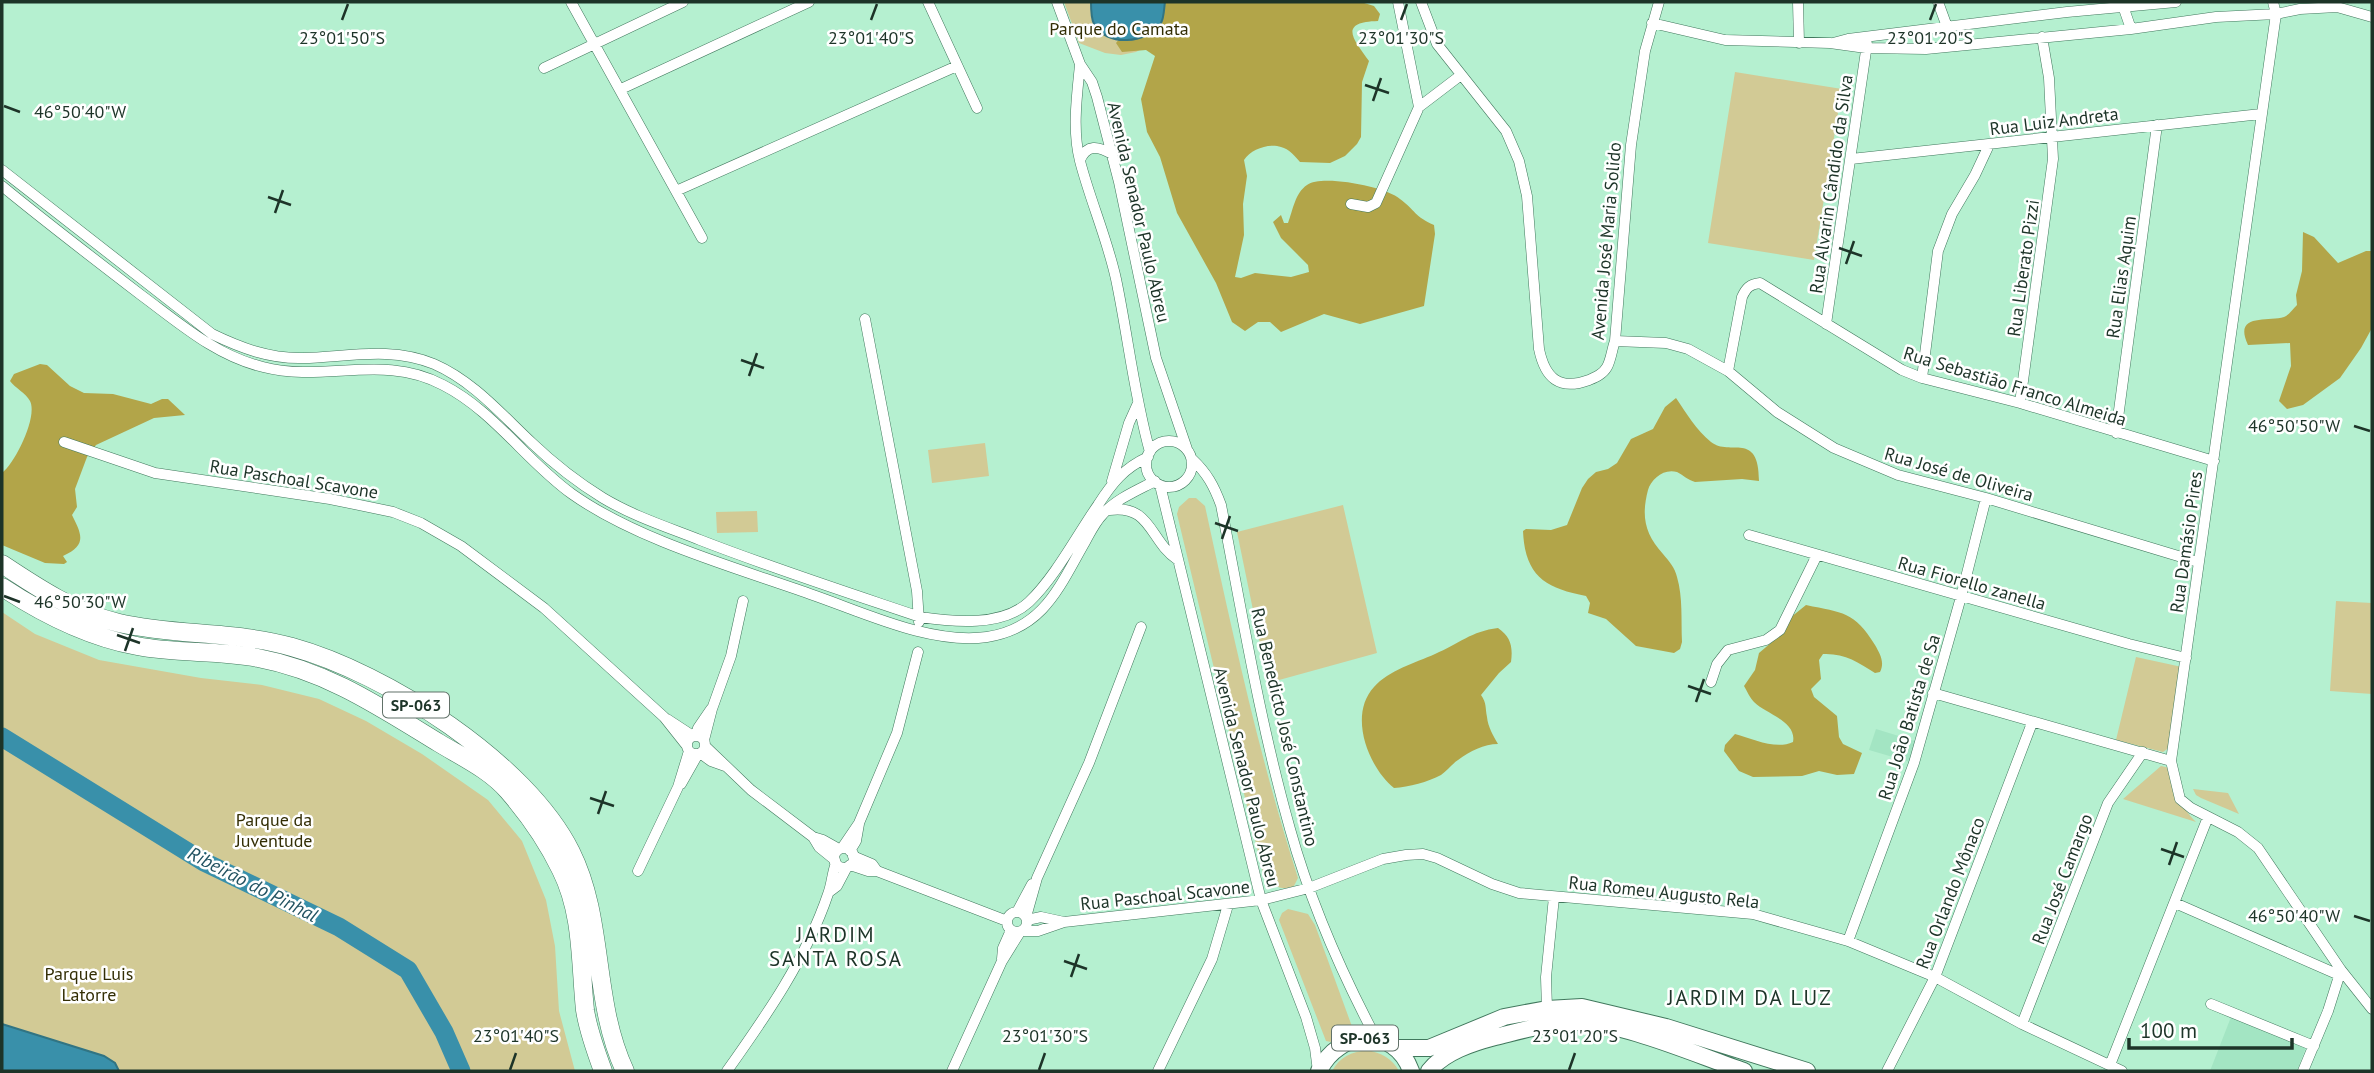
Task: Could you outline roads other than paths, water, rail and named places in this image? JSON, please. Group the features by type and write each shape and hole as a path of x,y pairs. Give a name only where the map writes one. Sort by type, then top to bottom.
{"highway":[{"name":"SP-063","path":"2,564 62,601 117,623 174,632 255,639 292,647 327,659 380,684 434,715 507,769 545,810 571,851 587,890 604,1013 625,1071"},
{"name":"SP-063","path":"2,587 47,615 98,636 137,646 257,657 307,671 350,689 485,771 507,790 540,836 561,870 572,897 580,935 586,1013 603,1071"}],"main road":[{"name":"SP-063","path":"1395,1048 1429,1048 1504,1017 1566,1006 1605,1012 1666,1027 1807,1071"},
{"path":"1429,1071 1435,1063 1476,1042 1531,1028 1574,1022 1638,1035 1744,1071"},
{"name":"SP-063","path":"1319,1071 1323,1062 1337,1047 1357,1039 1377,1040 1395,1048 1411,1071"}],"street":[{"path":"571,2 702,238"},
{"path":"544,68 683,2"},
{"path":"621,89 809,2"},
{"path":"928,2 977,108"},
{"name":"Avenida Senador Paulo Abreu","path":"1057,2 1080,64 1092,82 1112,154 1156,358 1190,454"},
{"path":"1398,2 1419,107"},
{"name":"Avenida José Maria Solido","path":"1421,2 1437,44 1506,131 1519,161 1527,196 1543,368 1552,378 1564,384 1581,383 1598,376 1606,368 1615,341 1631,145 1651,23 1659,2"},
{"path":"1798,2 1799,43"},
{"path":"1938,2 1954,46"},
{"path":"1830,44 1948,26 2123,5 2176,2"},
{"name":"Rua Damásio Pires","path":"2273,2 2276,13 2171,761 2180,799 2190,808 2238,832 2258,848 2340,973 2372,1009"},
{"path":"1651,23 1725,40 1926,49 2131,29 2216,17 2276,13 2333,4 2372,17"},
{"path":"2123,5 2131,29"},
{"name":"Rua Alvarin Cândido da Silva","path":"1826,324 1867,37"},
{"name":"Rua Liberato Pizzi","path":"2020,403 2052,177 2049,78 2042,37"},
{"name":"Avenida Senador Paulo Abreu","path":"1080,64 1077,138 1080,160 1115,275 1149,454"},
{"path":"676,191 957,66"},
{"path":"1351,204 1368,207 1376,203 1419,107 1461,75"},
{"name":"Rua Luiz Andreta","path":"1851,159 2261,114"},
{"name":"Rua Elias Aquim","path":"2116,433 2157,125"},
{"path":"1922,378 1938,251 1952,214 1975,176 1989,145"},
{"path":"1080,160 1084,151 1089,148 1097,147 1112,154"},
{"path":"2,170 212,334 235,345 277,356 302,358 379,353 433,364 460,378 569,476 605,499 642,517 737,554 920,617 950,622 974,622 998,617 1029,602 1068,550 1111,484 1131,465 1149,454 1156,445 1166,441 1177,442 1190,454 1190,474 1182,483 1170,487 1157,483 1147,467 1149,454"},
{"path":"2,186 89,256 220,351 267,369 329,372 400,369 423,375 445,385 474,404 538,465 599,512 639,531 733,567 917,630 950,637 987,636 1022,626 1042,611 1105,511 1157,483"},
{"path":"89,256 98,246"},
{"name":"Rua Sebastião Franco Almeida","path":"1728,371 1742,297 1746,288 1753,283 1760,283 1883,360 1922,378 2020,403 2214,461"},
{"path":"865,320 917,591 920,617 917,630"},
{"name":"Rua José de Oliveira","path":"1615,341 1666,343 1688,349 1728,371 1777,412 1835,448 1898,475 1986,498 2198,562"},
{"path":"329,372 330,356"},
{"path":"1111,484 1129,423 1138,403"},
{"name":"Rua Paschoal Scavone","path":"64,442 155,473 351,503 393,512 421,523 461,546 544,608 697,745 711,761 725,766 751,790 813,837 823,840 868,871 877,871 1015,928 1038,931 1064,922 1228,905 1309,888"},
{"name":"Rua Benedicto José Constantino","path":"1190,454 1206,472 1221,505 1256,684 1290,829 1309,888 1356,1002 1377,1040"},
{"name":"Avenida Senador Paulo Abreu","path":"1157,483 1261,900 1306,1017 1319,1071"},
{"name":"Rua João Batista de Sa","path":"1848,941 1914,762 1986,498"},
{"path":"1105,511 1125,508 1136,513 1145,520 1169,554 1178,560"},
{"name":"Rua Fiorello zanella","path":"1749,535 1961,597 2186,658"},
{"path":"733,567 737,554"},
{"path":"1711,682 1717,664 1728,650 1766,640 1780,630 1816,555"},
{"path":"638,871 678,787 685,779 731,656 743,601"},
{"path":"952,1071 1002,961 1003,948 1015,928 1026,926 1023,916 1037,878 1089,763 1141,627"},
{"path":"835,861 841,867 856,841 859,823 897,733 918,652"},
{"path":"1933,693 2171,761"},
{"name":"Rua Orlando Mônaco","path":"1887,1071 1935,976 2032,723"},
{"name":"Rua José Camargo","path":"2022,1024 2108,803 2143,752"},
{"path":"2110,1066 2208,817"},
{"name":"Rua Paschoal Scavone","path":"813,837 819,847 835,861"},
{"name":"Rua Romeu Augusto Rela","path":"1309,888 1383,859 1423,854 1492,884 1519,892 1753,914 1848,941 1935,976 2022,1024 2122,1071"},
{"path":"829,892 837,886 847,856"},
{"path":"727,1071 771,1010 796,967 829,892 835,861"},
{"path":"1547,1009 1546,977 1554,897"},
{"path":"2175,903 2340,973 2303,1071"},
{"path":"1158,1071 1212,960 1228,905"},
{"path":"1015,928 1010,915 1023,916"},
{"name":"Rua Paschoal Scavone","path":"1023,916 1064,922"},
{"path":"2211,1004 2314,1046"}],"water":[{"path":"1091,2 1165,2 1162,21 1155,30 1137,39 1127,40 1108,36 1100,31 1093,22"},
{"path":"2,1024 104,1056 115,1063 119,1071 2,1071"}],"waterway":[{"name":"Ribeirão do Pinhal","path":"2,737 204,862 339,927 408,970 444,1032 461,1071"}],"district":[{"name":"JARDIM SANTA ROSA","path":"836,946"},
{"name":"JARDIM DA LUZ","path":"1750,997"}],"park label":[{"name":"Parque do Camata","path":"1119,28"},
{"name":"Parque da Juventude","path":"274,829"},
{"name":"Parque Luis Latorre","path":"89,983"}]}
